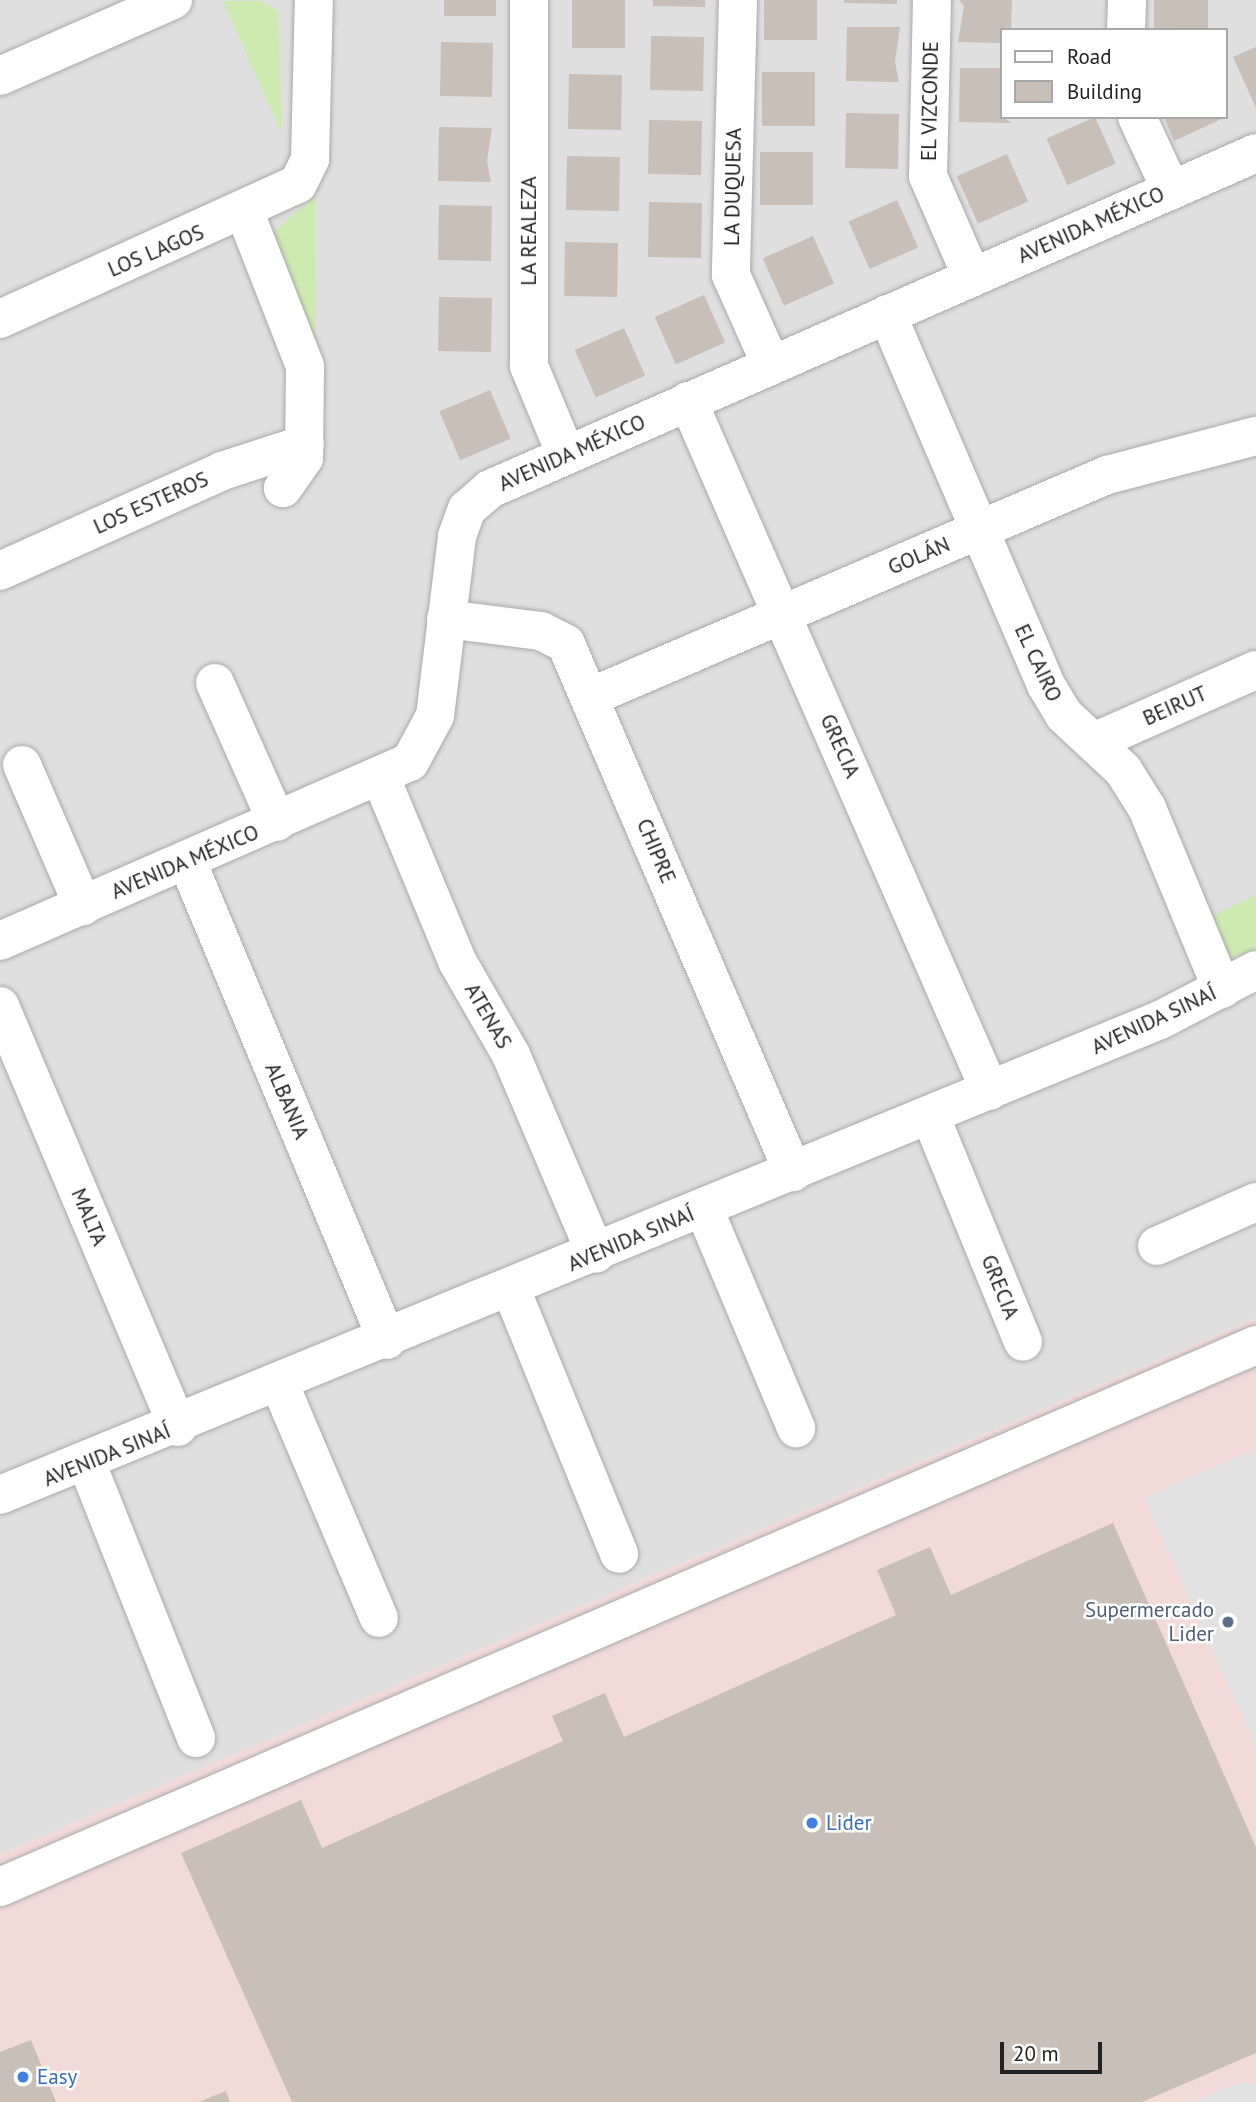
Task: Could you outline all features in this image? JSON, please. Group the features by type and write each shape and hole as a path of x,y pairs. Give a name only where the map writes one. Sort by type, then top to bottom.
{"street":[{"path":"0,76 173,0"},
{"name":"LOS LAGOS","path":"0,319 289,192 305,174 314,0"},
{"name":"LA REALEZA","path":"528,0 530,366 566,455"},
{"name":"LA DUQUESA","path":"738,0 731,275 771,365"},
{"name":"EL VIZCONDE","path":"932,0 928,176 972,277"},
{"path":"1126,28 1127,0"},
{"path":"1138,119 1171,190"},
{"name":"AVENIDA MÉXICO","path":"0,942 381,778 410,762 430,733 457,536 467,509 490,489 1256,153"},
{"path":"245,213 305,366 305,444 299,470 283,488"},
{"name":"EL CAIRO","path":"887,314 1054,701 1094,743 1147,808 1222,989"},
{"name":"GRECIA","path":"688,401 990,1091"},
{"name":"GOLÁN","path":"590,697 1107,475 1256,436"},
{"name":"LOS ESTEROS","path":"0,571 222,471 305,444"},
{"name":"CHIPRE","path":"446,619 551,633 570,651 793,1172"},
{"name":"BEIRUT","path":"1094,743 1256,670"},
{"path":"215,683 277,822"},
{"path":"22,765 83,906"},
{"name":"ATENAS","path":"381,778 457,961 505,1043 596,1254"},
{"name":"ALBANIA","path":"187,862 387,1340"},
{"name":"AVENIDA SINAÍ","path":"0,1495 87,1464 281,1385 990,1091 1222,989 1256,970"},
{"name":"MALTA","path":"0,1006 178,1427"},
{"name":"GRECIA","path":"930,1115 1023,1342"},
{"path":"1157,1246 1256,1202"},
{"path":"704,1209 796,1428"},
{"path":"511,1289 619,1554"},
{"path":"0,1887 1256,1345"},
{"path":"281,1385 379,1618"},
{"path":"87,1464 196,1738"}],"shaded area":[{"path":"0,0 1256,0 1256,1318 0,1854"},
{"name":"Lider","path":"1256,1318 1256,2102 0,2102 0,1854"},
{"name":"Supermercado Lider","path":"1256,1448 1256,1747 1144,1498"},
{"path":"1242,2082 1256,2084 1256,2102 1191,2102"}],"green space":[{"path":"223,1 260,1 278,11 282,135"},
{"path":"315,196 316,343 272,233"},
{"path":"1256,895 1256,949 1222,961 1200,922"}],"building":[{"path":"444,0 496,0 496,16 444,16"},
{"path":"572,0 625,0 625,48 572,48"},
{"path":"653,0 705,0 705,7 653,6"},
{"path":"764,0 817,0 817,40 764,40"},
{"path":"844,0 897,0 897,4 844,3"},
{"path":"959,0 1012,0 1011,28 1000,28 1000,43 958,42 964,6"},
{"path":"1154,0 1208,0 1208,28 1154,28"},
{"path":"847,27 900,27 895,62 899,82 846,81"},
{"path":"651,36 704,37 703,91 650,90"},
{"path":"441,42 493,43 492,97 440,96"},
{"path":"1256,47 1256,108 1233,57"},
{"path":"960,68 1000,68 1000,119 1012,123 959,122"},
{"path":"762,72 815,72 815,126 762,126"},
{"path":"569,74 622,75 621,130 568,129"},
{"path":"846,113 899,114 898,169 845,168"},
{"path":"1096,119 1116,164 1067,185 1047,139"},
{"path":"1165,119 1222,119 1174,141"},
{"path":"649,120 702,121 701,175 648,174"},
{"path":"439,127 492,128 487,161 491,182 438,181"},
{"path":"760,152 813,152 813,205 760,205"},
{"path":"1007,154 1028,202 978,224 957,176"},
{"path":"567,156 620,157 619,211 566,210"},
{"path":"897,200 918,248 870,269 849,222"},
{"path":"649,202 702,203 701,258 648,257"},
{"path":"439,205 492,206 491,261 438,260"},
{"path":"813,236 834,284 784,306 763,258"},
{"path":"565,242 618,243 617,297 564,296"},
{"path":"704,295 725,343 676,364 655,317"},
{"path":"439,297 492,298 491,352 438,351"},
{"path":"624,328 645,376 596,397 575,350"},
{"path":"490,390 511,439 460,460 439,411"},
{"name":"Lider","path":"1113,1523 1256,1847 1256,2053 1142,2102 292,2102 181,1853 301,1800 322,1848 563,1741 552,1716 605,1693 624,1737 896,1615 877,1570 930,1547 951,1595"},
{"name":"Easy","path":"31,2040 56,2102 0,2102 0,2052"},
{"path":"226,2091 230,2102 199,2102"}],"place":[{"name":"Supermercado Lider","path":"1228,1622"},
{"name":"Lider","path":"812,1823"},
{"name":"Easy","path":"23,2077"}]}
